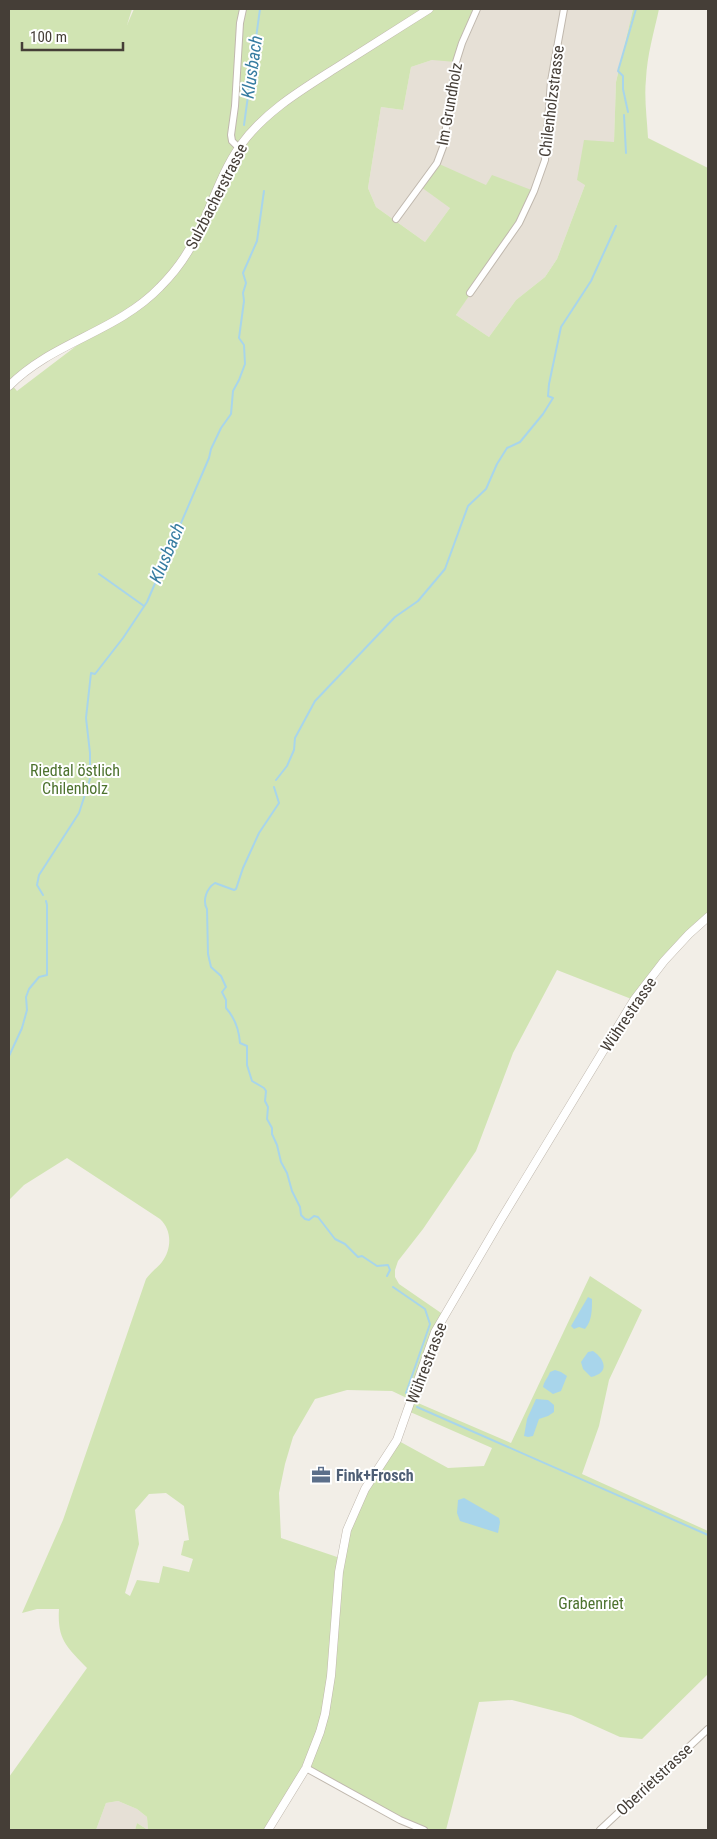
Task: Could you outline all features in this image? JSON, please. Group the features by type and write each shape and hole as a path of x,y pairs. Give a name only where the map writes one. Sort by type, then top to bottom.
{"street":[{"path":"239,148 232,141 231,135 235,106 240,23 243,9"},
{"name":"Sulzbacherstrasse","path":"9,384 47,356 125,316 160,288 174,272 191,247 218,185 239,148 256,127 302,89 429,9"},
{"name":"Im Grundholz","path":"396,220 437,163 443,147 456,62 477,9"},
{"name":"Chilenholzstrasse","path":"470,293 519,223 534,191 545,160 551,81 564,9"},
{"name":"Wührestrasse","path":"268,1830 306,1768 320,1732 329,1694 339,1572 347,1530 365,1489 397,1440 435,1332 634,1000 664,961 708,917"},
{"name":"Oberrietstrasse","path":"600,1830 708,1729"},
{"path":"306,1768 400,1820 424,1830"}],"shaded area":[{"path":"477,9 633,9 616,82 614,142 585,185 557,259 545,277 516,300 489,337 456,315 470,293 486,185 450,208 425,242 376,207 368,188 381,107 403,110 411,67 432,60"},
{"path":"118,1801 137,1809 147,1817 148,1830 137,1823 135,1830 96,1830 106,1803"}],"green space":[{"path":"9,9 132,9 127,25 134,9 477,9 456,62 432,60 411,67 403,110 381,107 368,188 376,207 425,242 450,208 421,187 437,163 486,185 492,175 534,191 519,223 456,315 489,337 516,300 545,277 557,259 585,185 577,180 584,140 614,142 616,82 633,9 659,9 651,44 645,93 648,138 708,168 708,917 634,1000 557,970 513,1053 476,1151 423,1229 398,1261 395,1277 399,1284 444,1315 411,1400 511,1443 590,1276 642,1310 609,1380 599,1426 582,1474 708,1531 708,1674 642,1739 620,1737 571,1715 512,1700 479,1702 446,1830 424,1830 306,1768 268,1830 148,1830 147,1817 137,1809 118,1801 106,1803 96,1830 9,1830 9,1777 87,1668 69,1648 62,1636 59,1609 37,1609 22,1613 63,1520 146,1279 162,1262 168,1251 169,1234 160,1219 67,1158 24,1185 9,1200","holes":["92,334 17,391 11,384 64,346","347,1390 392,1391 411,1400 408,1411 492,1448 484,1466 448,1468 397,1440 358,1504 340,1558 281,1538 279,1493 285,1464 293,1437 315,1399","166,1493 184,1506 189,1540 184,1541 181,1555 193,1559 189,1572 163,1566 159,1583 137,1580 130,1596 125,1593 139,1544 135,1510 149,1494"]},
{"path":"137,1823 148,1830 135,1830"}],"water":[{"path":"588,1297 592,1299 592,1311 589,1322 585,1329 579,1327 574,1329 571,1326"},
{"path":"593,1351 601,1358 604,1366 601,1373 591,1377 583,1369 581,1362 588,1352"},
{"path":"555,1370 567,1376 561,1391 553,1394 543,1387 550,1372"},
{"path":"536,1399 548,1400 554,1405 554,1412 539,1419 533,1436 524,1436 527,1419"},
{"path":"464,1498 499,1518 498,1533 460,1521 457,1513 458,1500"}],"waterway":[{"name":"Klusbach","path":"244,125 260,9"},
{"path":"628,112 623,89 623,76 618,71 636,9"},
{"path":"624,115 626,153"},
{"name":"Klusbach","path":"43,895 37,885 39,875 79,813 90,779 90,753 86,718 91,673 95,674 123,638 147,602 209,458 211,449 221,428 231,414 233,391 245,364 244,345 239,338 244,301 243,293 246,283 243,273 257,241 264,191"},
{"path":"276,780 287,766 294,750 295,738 315,701 395,617 418,601 445,569 468,506 486,489 497,464 507,448 520,442 543,414 553,398 548,396 549,384 561,327 591,281 616,226"},
{"path":"99,574 144,606"},
{"path":"274,787 279,803 259,833 243,868 236,889 234,890 215,883 206,894 208,954 211,967 221,976 226,987 222,992 226,1000 226,1008 236,1024 240,1043 247,1046 247,1065 252,1081 266,1091 267,1119 272,1128 272,1134 281,1162 300,1207 301,1215 309,1220 314,1216 318,1217 335,1239 345,1244 358,1257 362,1256 377,1266 388,1265 390,1270 387,1276"},
{"name":"Klusbach","path":"9,1056 22,1028 27,1010 26,997 29,989 39,977 47,975 46,901"},
{"path":"393,1287 425,1309 430,1324 406,1393"},
{"path":"417,1407 708,1535"}],"place":[{"name":"Fink+Frosch","path":"321,1475"}],"park label":[{"name":"Riedtal östlich Chilenholz","path":"75,779"},
{"name":"Grabenriet","path":"591,1603"}]}
